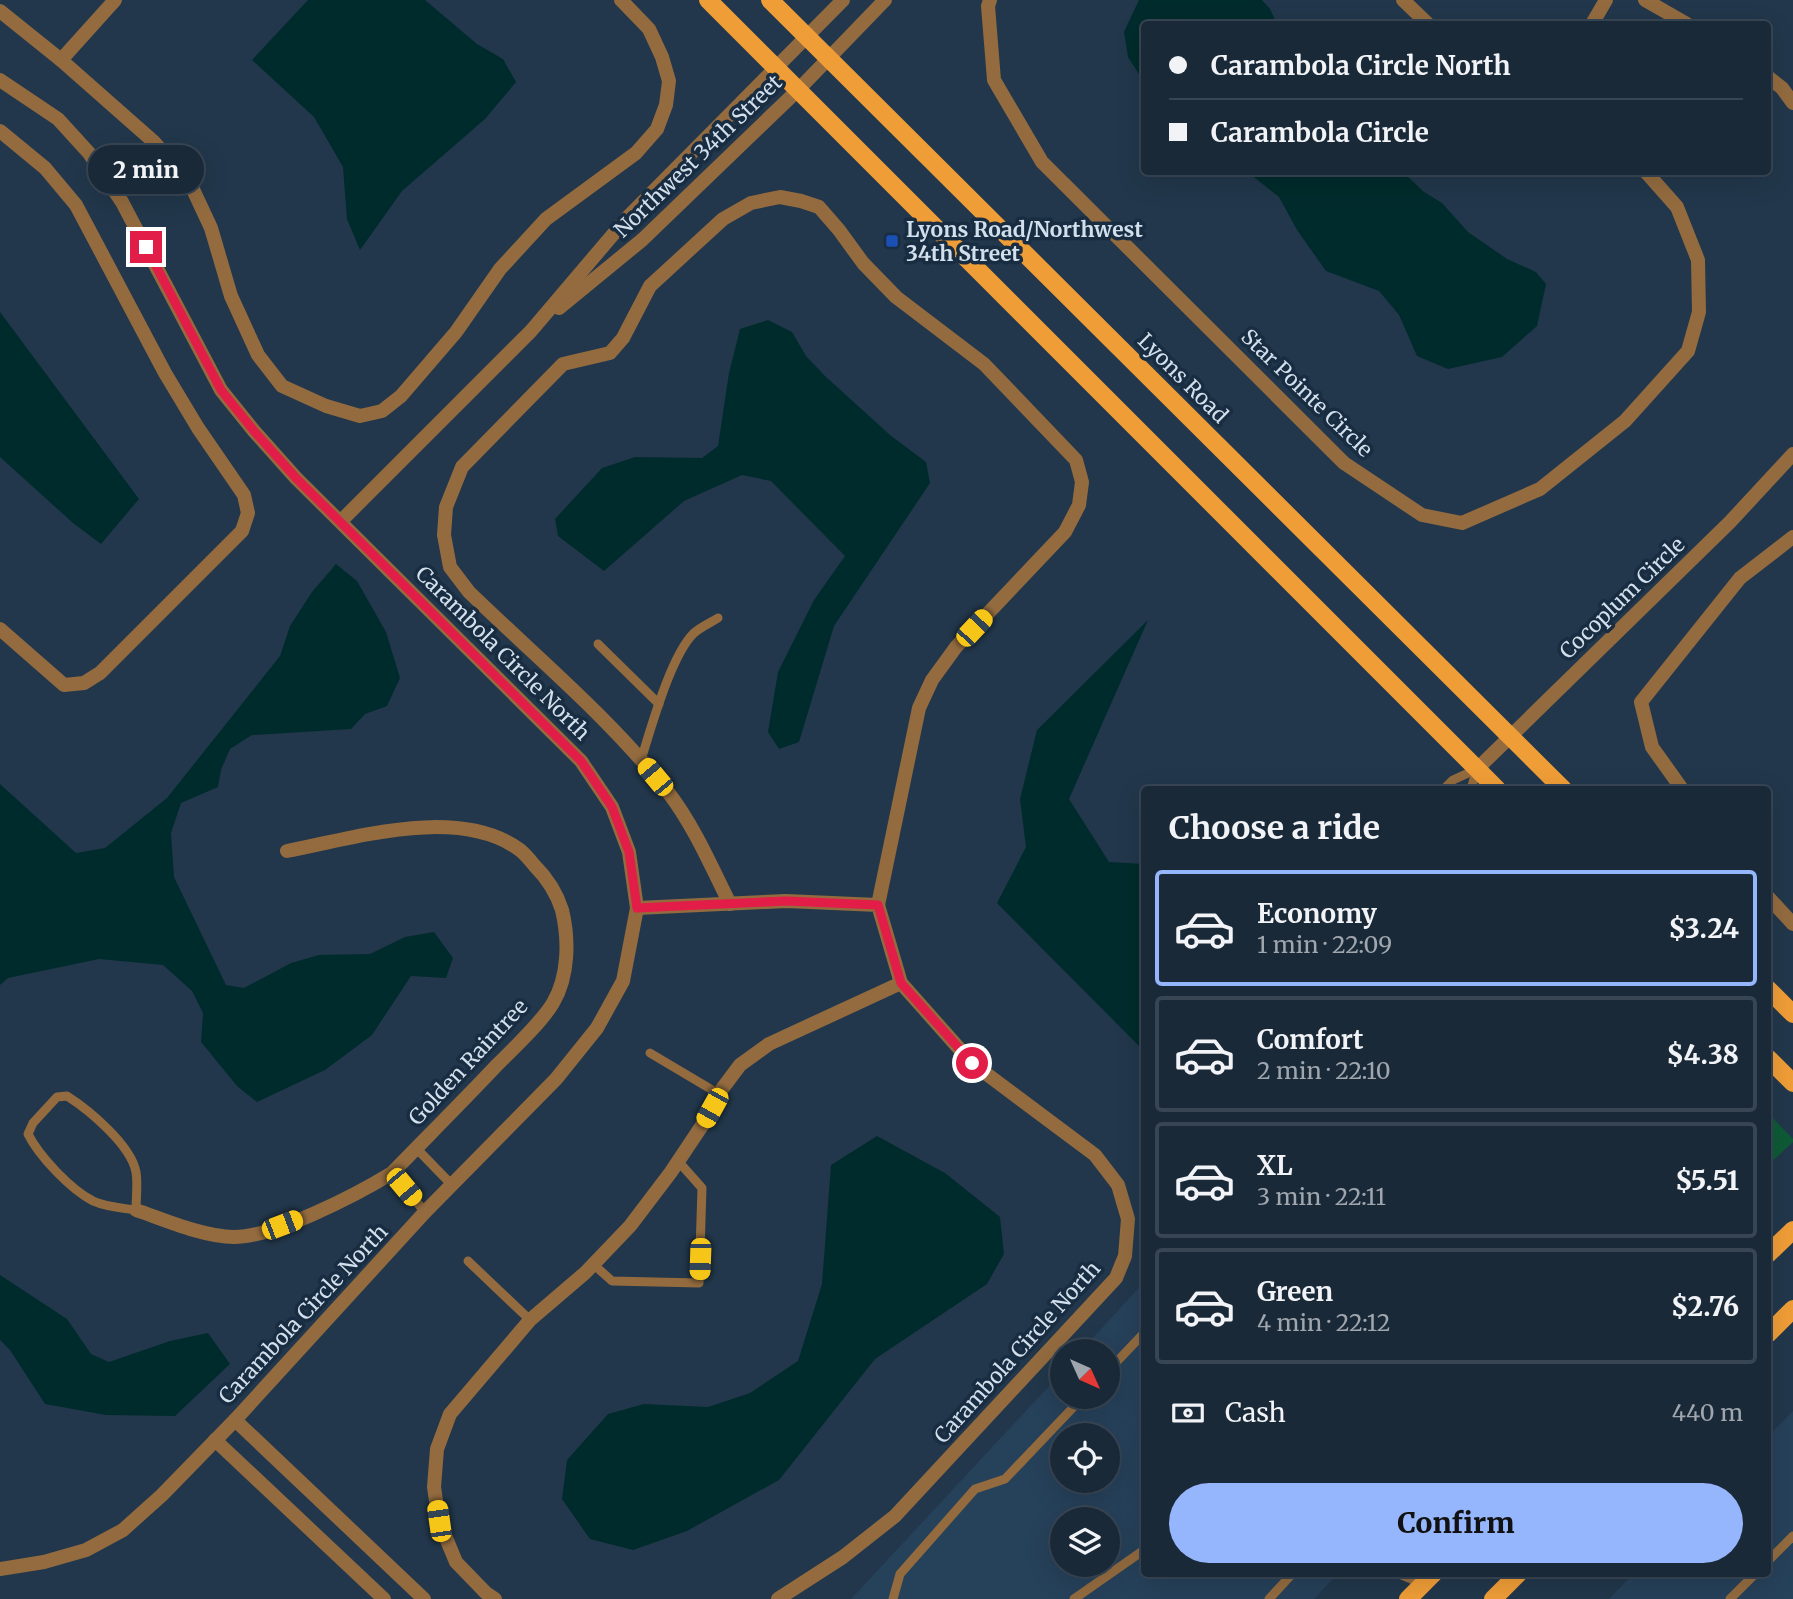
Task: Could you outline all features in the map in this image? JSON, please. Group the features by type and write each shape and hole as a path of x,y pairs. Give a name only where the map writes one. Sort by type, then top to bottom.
{"main road":[{"path":"708,0 1494,786"},
{"name":"Lyons Road","path":"770,0 1560,786"},
{"path":"1771,992 1793,1014"},
{"path":"1771,1061 1793,1083"},
{"path":"1771,1251 1793,1230"},
{"path":"1771,1331 1793,1309"},
{"path":"1408,1599 1424,1577"},
{"path":"1493,1599 1515,1577"}],"street":[{"path":"61,60 115,0"},
{"path":"0,11 61,60 154,142 190,183 211,228 231,296 258,355 282,386 326,406 360,416 382,411 401,396 456,332 500,269 546,219 636,153 657,129 666,105 669,81 649,29 621,0"},
{"name":"Northwest 34th Street","path":"341,521 531,331 627,218 843,0"},
{"name":"Northwest 34th Street","path":"531,331 642,240 799,89 885,0"},
{"name":"Star Pointe Circle","path":"990,0 988,6 995,80 1042,162 1344,463 1422,515 1462,523 1540,489 1625,421 1688,351 1699,312 1698,260 1677,207 1649,175"},
{"path":"1403,0 1424,21"},
{"path":"1594,21 1606,0"},
{"path":"1645,0 1682,21"},
{"path":"1771,79 1782,88 1793,103"},
{"name":"Carambola Circle North","path":"0,80 58,119 89,153 122,202 221,390 254,431 296,478 581,761 612,807 629,852 637,908 623,981 597,1028 556,1079 425,1212 162,1495 123,1530 86,1550 44,1562 0,1569"},
{"path":"0,131 45,169 76,205 165,373 198,428 244,495 248,513 242,531 100,673 84,683 64,685 0,629"},
{"path":"637,908 730,904 786,901 878,905 919,708 932,680 956,647 1065,532 1079,505 1082,482 1076,460 984,364 895,297 863,263 819,207 780,197 751,203 723,219 650,286 623,338 610,353 563,364 462,467 446,507 444,535 450,567 469,592 628,744 669,794 697,837 730,904"},
{"name":"Cocoplum Circle","path":"1477,769 1730,522 1793,454"},
{"path":"1680,786 1652,747 1641,702 1740,578 1793,537"},
{"name":"Golden Raintree","path":"135,1210 193,1229 232,1237 256,1235 369,1187 392,1173 514,1048 553,1003 564,970 568,934 560,905 544,876 520,850 494,837 465,829 429,826 287,851"},
{"path":"1771,900 1793,924"},
{"name":"Carambola Circle North","path":"778,1599 844,1558 895,1516 1116,1278 1125,1256 1128,1219 1118,1185 1095,1155 972,1063 901,983 878,905"},
{"path":"495,1599 456,1562 439,1521 434,1487 437,1449 450,1415 530,1320 593,1264 630,1226 678,1161 740,1065 769,1044 901,983"},
{"path":"234,1420 424,1599"},
{"path":"215,1440 384,1599"}],"lane":[{"path":"641,760 659,704 680,653 694,633 718,618"},
{"path":"598,644 659,704"},
{"path":"1447,786 1453,780 1477,769"},
{"path":"1472,786 1477,769"},
{"path":"650,1054 719,1094"},
{"name":"Golden Raintree","path":"66,1096 80,1104 128,1151 136,1171 135,1210 107,1206 90,1200 36,1150 29,1134 33,1123 57,1097 66,1096"},
{"path":"416,1148 452,1185"},
{"path":"593,1264 612,1281 699,1283 702,1188 678,1161"},
{"path":"392,1173 425,1212"},
{"path":"468,1261 530,1320"},
{"path":"1120,1358 1141,1336"},
{"path":"893,1599 900,1574 975,1489 1005,1479 1072,1409"},
{"path":"1771,1558 1793,1536"},
{"path":"1074,1599 1141,1552"},
{"path":"1269,1599 1289,1577"},
{"path":"1730,1599 1752,1577"}],"shaded area":[{"path":"308,0 425,0 477,44 503,59 516,82 485,119 402,191 360,250 347,219 343,167 314,117 252,60"},
{"path":"1139,0 1262,0 1276,21 1141,21 1141,77 1128,57 1124,32"},
{"path":"1251,175 1406,175 1424,192 1442,203 1468,232 1507,259 1536,272 1546,284 1537,326 1502,357 1448,369 1417,356 1399,315 1379,291 1326,271 1297,230 1279,197"},
{"path":"0,312 139,499 101,544 73,523 0,457"},
{"path":"768,320 792,332 806,356 825,376 890,435 926,462 930,483 834,626 799,742 779,749 768,732 778,672 814,600 845,556 771,481 742,475 684,501 604,571 558,536 555,519 602,468 635,457 702,458 718,446 729,373 740,329"},
{"path":"336,564 357,581 386,632 400,678 387,706 365,714 351,729 252,735 230,749 221,770 218,787 181,803 171,833 174,877 226,985 244,988 291,963 319,955 370,954 405,937 434,932 453,958 446,978 411,976 372,1035 325,1070 257,1102 237,1086 201,1042 203,1013 192,991 163,965 99,959 8,978 0,985 0,784 76,853 105,848 167,798 280,656 290,626 312,592"},
{"path":"1148,620 1069,799 1109,862 1141,864 1141,1048 997,903 1026,847 1020,799 1037,730"},
{"path":"877,1136 945,1173 1000,1217 1004,1254 987,1284 875,1359 779,1480 687,1531 633,1550 590,1539 562,1499 567,1460 608,1414 644,1404 708,1407 750,1393 798,1361 822,1284 831,1165"},
{"path":"0,1275 67,1319 91,1354 109,1362 170,1341 208,1333 230,1364 175,1416 106,1415 45,1404 10,1350 0,1340"},
{"path":"1141,1285 1141,1577 1334,1577 1314,1599 851,1599 1050,1385 1050,1409 1120,1409 1120,1339 1092,1339"},
{"path":"1793,1411 1793,1599 1609,1599 1630,1577 1771,1577 1771,1434"}],"green space":[{"path":"1771,1116 1793,1139 1771,1162"}],"place":[{"name":"Lyons Road/Northwest 34th Street","path":"892,241"}],"route":[{"path":"146,247 221,390 254,431 296,478 581,761 612,807 629,852 637,908 786,901 878,905 901,983 972,1063"}]}
